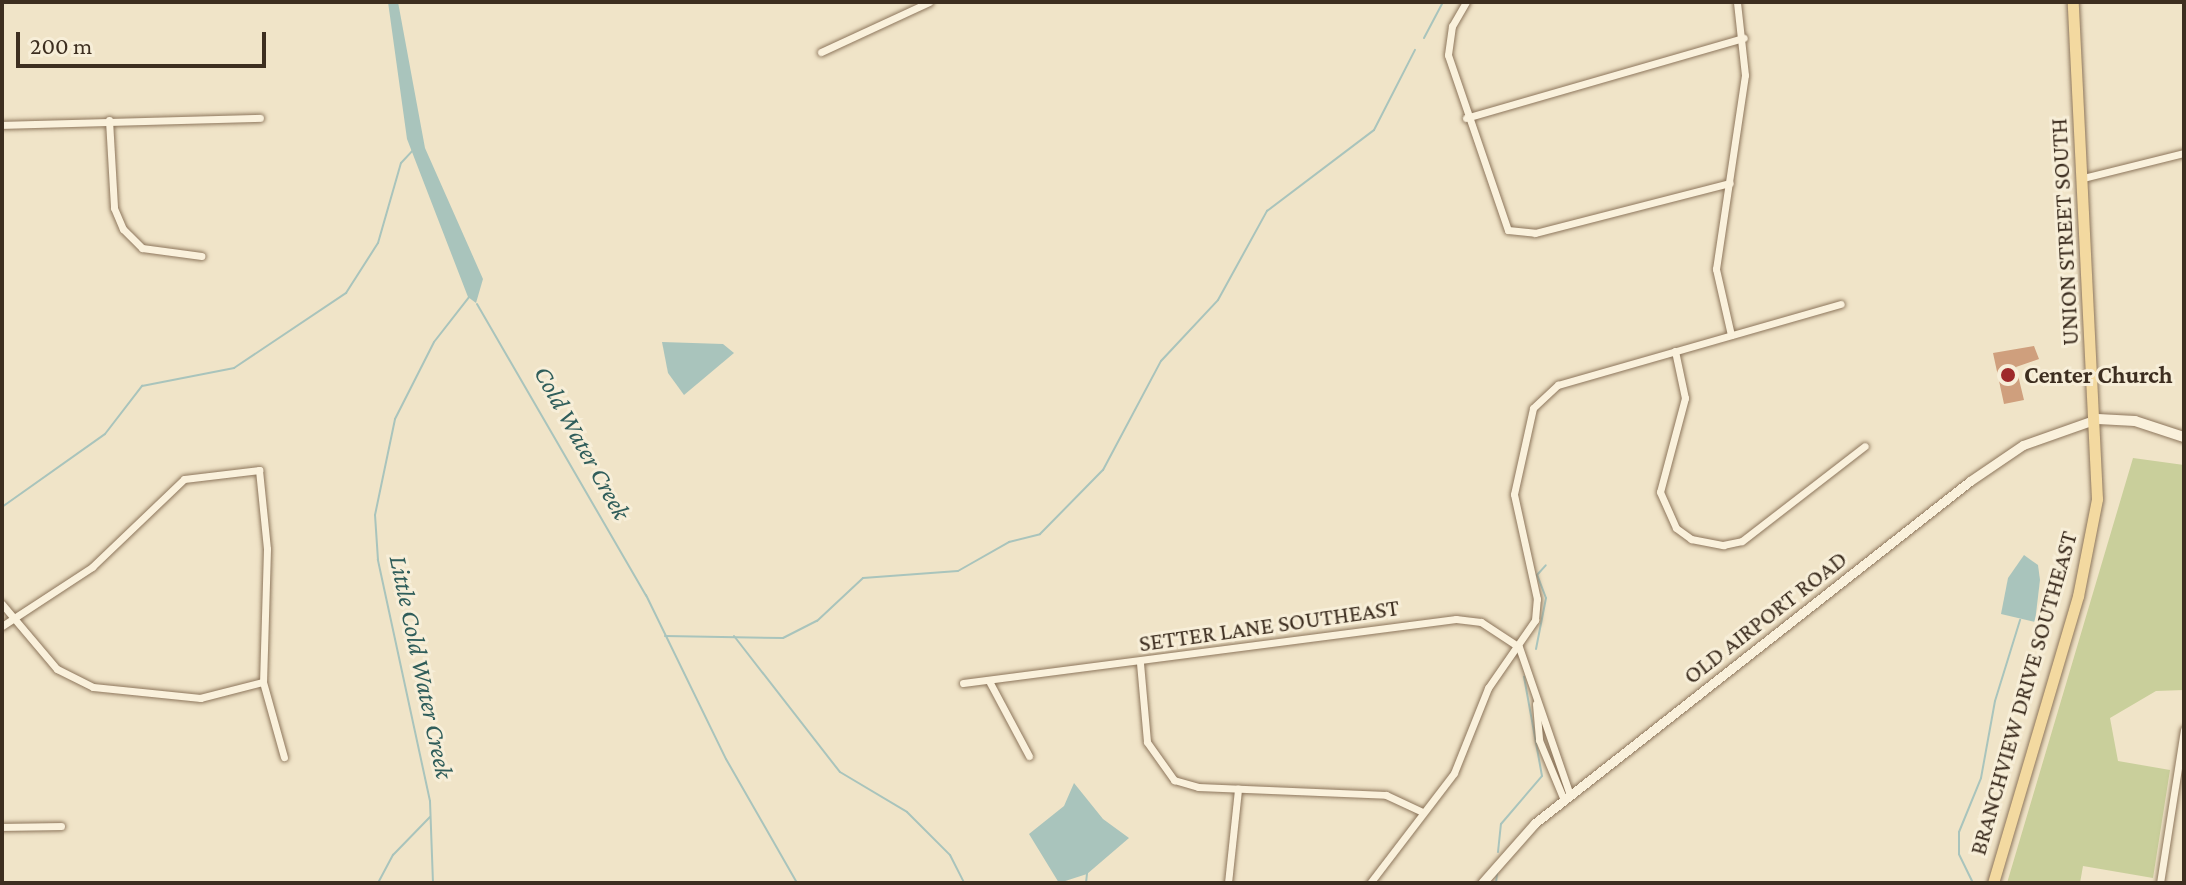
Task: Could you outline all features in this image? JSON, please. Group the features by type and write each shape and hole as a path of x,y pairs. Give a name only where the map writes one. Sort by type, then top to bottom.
{"main road":[{"name":"UNION STREET SOUTH","path":"2073,2 2098,419"},
{"path":"2098,419 2135,421 2184,437"},
{"name":"BRANCHVIEW DRIVE SOUTHEAST","path":"1993,883 2086,568 2097,499 2098,419"}],"street":[{"path":"821,52 929,2"},
{"path":"1466,2 1448,46 1466,118 1499,216 1508,230 1520,233 1730,183"},
{"path":"1731,335 1716,285 1741,120 1744,38 1737,2"},
{"path":"1466,118 1744,38"},
{"path":"2,125 260,118"},
{"path":"109,120 114,208 123,229 142,248 201,256"},
{"path":"2083,178 2184,153"},
{"path":"1370,883 1463,757 1488,688 1519,647 1537,611 1514,504 1533,408 1558,385 1841,304"},
{"path":"1675,351 1685,398 1660,492 1676,528 1691,539 1723,545 1742,541 1865,446"},
{"name":"OLD AIRPORT ROAD","path":"1482,883 1567,798 1970,481 2023,445 2098,419"},
{"path":"2,626 92,567 184,479 259,470 267,549 263,682 284,757"},
{"path":"2,604 57,669 93,687 175,699 263,682"},
{"name":"SETTER LANE SOUTHEAST","path":"963,683 1140,663 1456,619 1499,630 1519,647"},
{"path":"1519,647 1537,698 1539,740 1567,798"},
{"path":"1140,663 1147,742 1160,767 1185,785 1386,795 1422,812"},
{"path":"989,681 1029,756"},
{"path":"2160,883 2184,730"},
{"path":"1228,883 1238,789"},
{"path":"2,827 61,826"}],"green space":[{"path":"2133,458 2184,465 2184,690 2156,691 2110,718 2118,761 2170,770 2153,878 2083,866 2080,883 2007,883"}],"water":[{"path":"388,2 398,2 425,148 483,279 476,303 468,297 407,139"},
{"path":"662,342 723,344 734,353 684,395 668,373"},
{"path":"2024,555 2038,565 2040,580 2035,622 2001,614 2008,578"},
{"path":"1074,783 1103,819 1129,838 1087,874 1059,883 1029,834 1064,806"}],"building":[{"name":"Center Church","path":"2034,346 2039,359 2016,367 2024,400 2004,404 1993,353"}],"waterway":[{"path":"1424,38 1443,2"},
{"path":"665,636 783,638 817,621 863,578 958,571 1009,542 1040,534 1103,470 1161,361 1218,300 1267,211 1374,130 1415,50"},
{"path":"2,507 105,434 142,386 234,368 346,293 378,243 401,163 413,150"},
{"name":"Little Cold Water Creek","path":"433,883 430,801 378,560 375,515 395,419 434,342 469,297"},
{"name":"Cold Water Creek","path":"477,304 646,595 726,759 797,883"},
{"path":"1536,649 1546,598 1537,575 1546,565"},
{"path":"1973,883 1959,854 1959,832 1981,778 1995,701 2020,620"},
{"path":"734,636 840,772 907,812 950,855 964,883"},
{"path":"1498,852 1501,824 1542,776 1524,677"},
{"path":"378,883 393,855 430,817"},
{"path":"1086,883 1087,873"},
{"path":"1496,883 1497,873"}],"place":[{"name":"Center Church","path":"2008,375"}]}
